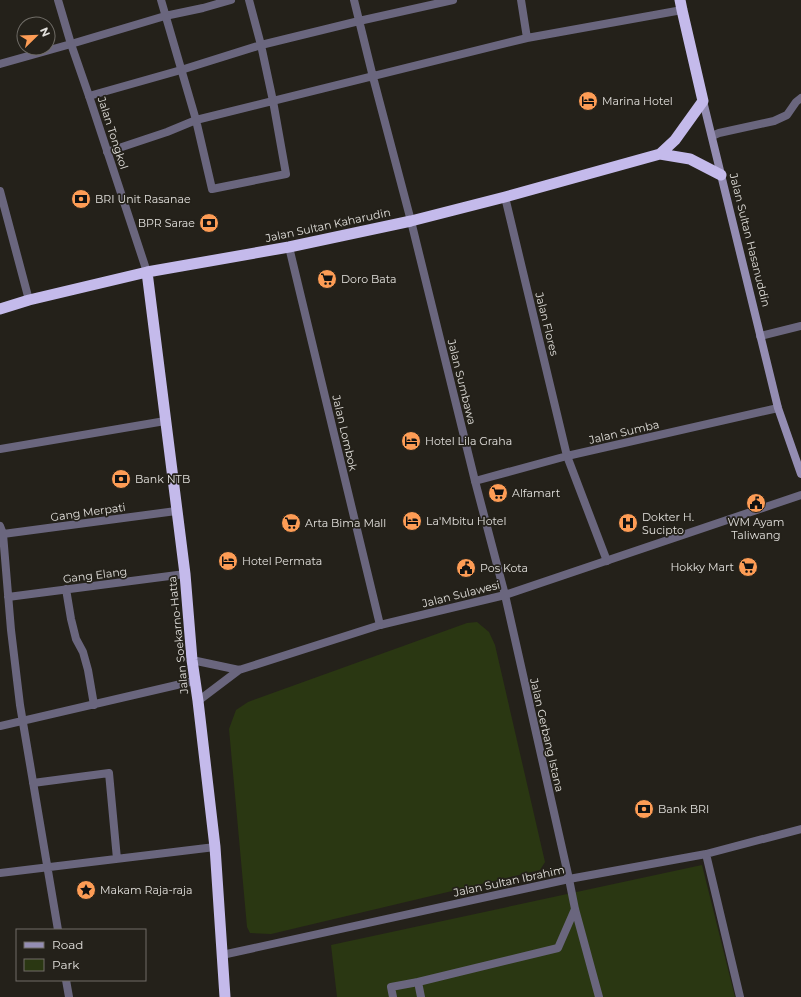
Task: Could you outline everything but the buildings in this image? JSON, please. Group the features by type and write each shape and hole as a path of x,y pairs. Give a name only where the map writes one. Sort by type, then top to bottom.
{"highway":[{"name":"Jalan Sultan Hasanuddin","path":"681,5 704,101"},
{"name":"Jalan Sultan Kaharudin","path":"660,154 674,140 704,101"},
{"name":"Jalan Sultan Kaharudin","path":"0,310 29,300 147,272 289,247 411,221 505,197 660,154 690,159 721,175"},
{"name":"Jalan Soekarno-Hatta","path":"147,272 185,574 194,681 198,701 214,847 225,997"}],"main road":[{"name":"Jalan Sultan Hasanuddin","path":"704,101 778,408 801,474"}],"street":[{"name":"Jalan Tongkol","path":"58,0 71,44 90,96 147,272"},
{"path":"161,0 196,120 212,189 286,174 273,101 261,45 249,0"},
{"path":"0,64 165,16 231,0"},
{"name":"Jalan Sumbawa","path":"354,0 505,595"},
{"path":"90,96 261,45 453,0"},
{"path":"521,0 527,38"},
{"path":"108,152 167,132 196,120 527,38 681,5"},
{"path":"712,136 719,133 774,121 787,114 801,98"},
{"path":"0,191 2,208 29,300"},
{"name":"Jalan Flores","path":"505,197 567,456 607,561"},
{"name":"Jalan Lombok","path":"289,247 380,625"},
{"path":"760,336 801,326"},
{"name":"Jalan Sumba","path":"475,481 567,456 778,408"},
{"path":"0,449 165,421"},
{"name":"Jalan Sulawesi","path":"198,701 239,670 380,625 505,595 801,495"},
{"name":"Gang Merpati","path":"3,534 176,511"},
{"path":"0,526 3,534 5,593 22,721 58,929"},
{"name":"Gang Elang","path":"5,593 66,589 185,574"},
{"path":"66,589 76,639 83,652 88,670 94,705"},
{"name":"Jalan Gerbang Istana","path":"505,595 575,910 599,997"},
{"name":"Jalan Sulawesi","path":"192,660 239,670"},
{"path":"0,726 194,681"},
{"path":"33,782 109,773 117,859"},
{"name":"Jalan Sultan Ibrahim","path":"222,955 569,879 706,854 801,829"},
{"path":"0,873 214,847"},
{"path":"706,854 740,997"},
{"path":"393,997 391,987 418,982 558,948 575,910"},
{"path":"66,981 70,997"},
{"path":"418,982 421,997"}],"green space":[{"path":"477,622 489,632 495,645 545,862 540,870 271,934 250,933 247,927 229,729 236,710 248,702 467,623"},
{"path":"702,865 735,997 337,997 331,945"}],"place":[{"name":"Marina Hotel","path":"588,101"},
{"name":"BRI Unit Rasanae","path":"81,199"},
{"name":"BPR Sarae","path":"209,223"},
{"name":"Doro Bata","path":"327,279"},
{"name":"Hotel Lila Graha","path":"411,441"},
{"name":"Bank NTB","path":"121,479"},
{"name":"Alfamart","path":"498,493"},
{"name":"WM Ayam Taliwang","path":"756,503"},
{"name":"La'Mbitu Hotel","path":"412,521"},
{"name":"Arta Bima Mall","path":"291,523"},
{"name":"Dokter H. Sucipto","path":"628,523"},
{"name":"Hotel Permata","path":"228,561"},
{"name":"Hokky Mart","path":"748,567"},
{"name":"Pos Kota","path":"466,568"},
{"name":"Bank BRI","path":"644,809"},
{"name":"Makam Raja-raja","path":"86,890"}]}
